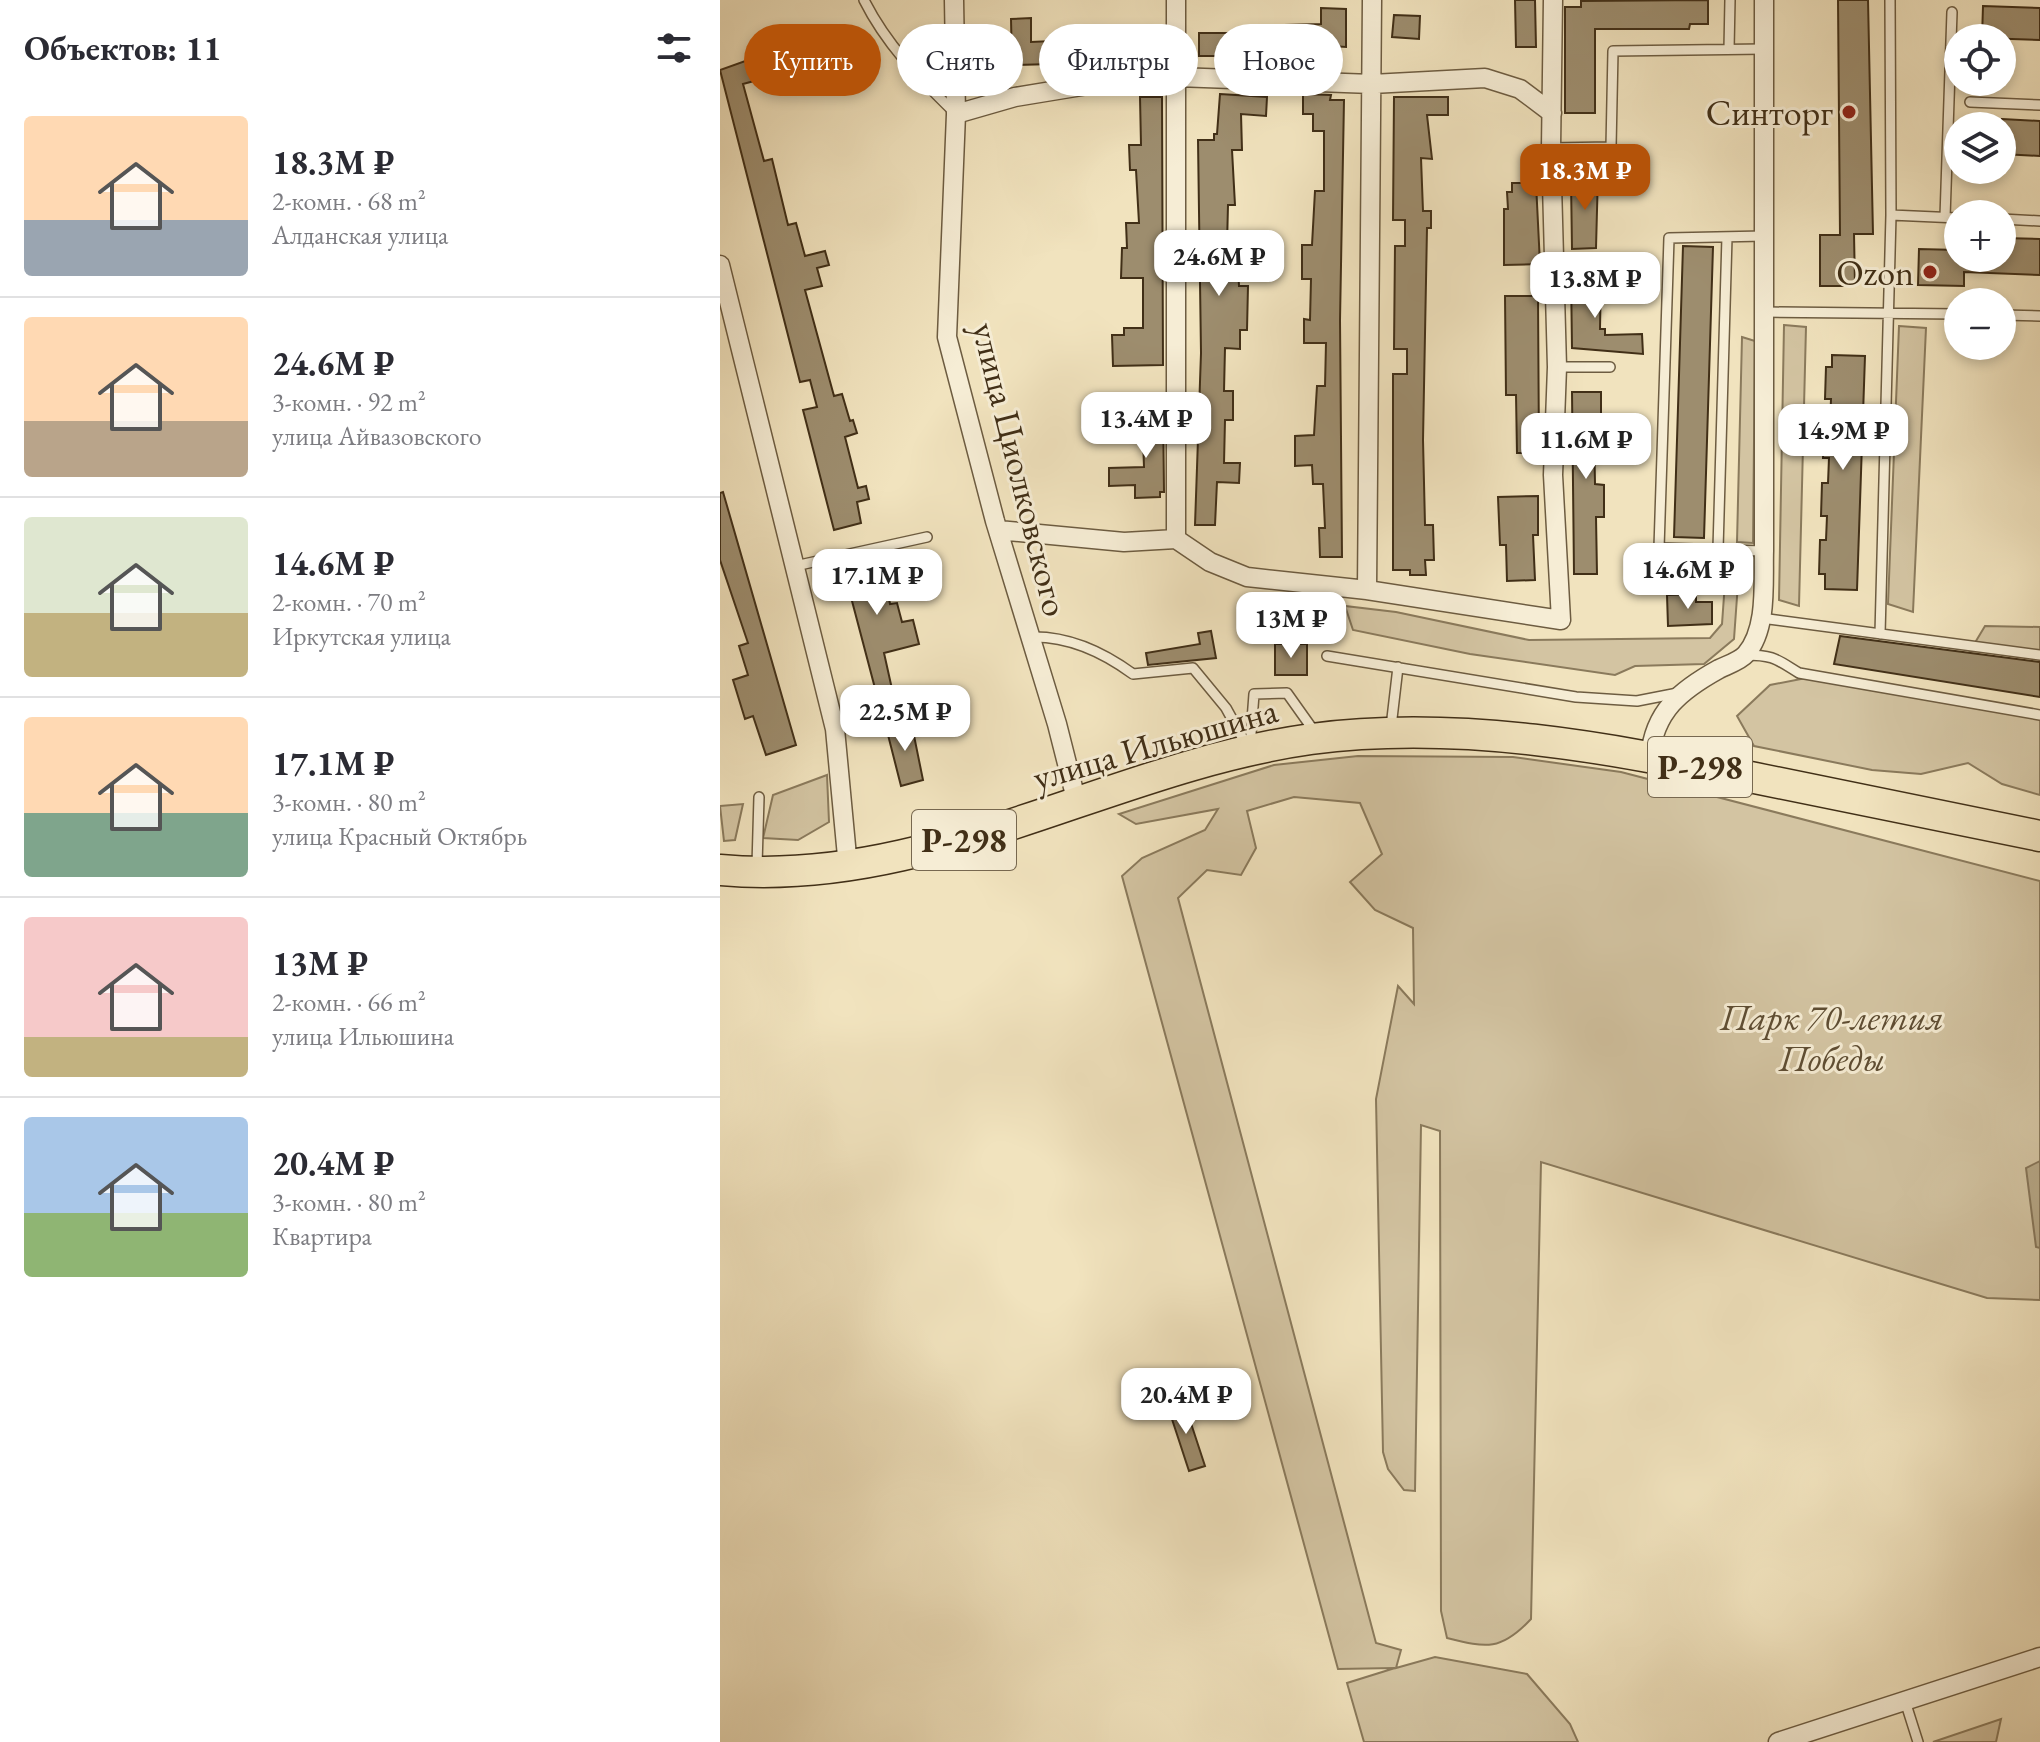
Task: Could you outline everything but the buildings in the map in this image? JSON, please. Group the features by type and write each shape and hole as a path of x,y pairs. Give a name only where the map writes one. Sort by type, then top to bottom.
{"highway":[{"name":"улица Ильюшина","path":"720,870 757,873 848,867 949,845 1249,751 1319,738 1390,734 1538,739 1650,757 2040,836"}],"street":[{"name":"улица Циолковского","path":"954,0 956,114 947,337 998,530 1077,803"},
{"path":"1176,0 1176,24"},
{"path":"1367,590 1372,0"},
{"path":"998,530 1124,542 1176,539 1210,562 1247,577 1367,590 1561,620 1553,475 1557,367 1551,148 1553,0"},
{"path":"1650,757 1651,741 1666,706 1681,692 1745,655 1761,618 1766,312 1764,0"},
{"path":"1198,78 1372,84 1485,78 1520,89 1552,113"},
{"path":"956,114 1039,93"},
{"path":"1176,539 1177,96"},
{"path":"720,265 835,729 848,867"},
{"path":"1778,1742 2040,1657"}],"lane":[{"path":"864,0 875,21 913,73 956,114"},
{"path":"1729,49 1730,0"},
{"path":"1880,634 1891,215 1890,0"},
{"path":"1946,200 1952,12"},
{"path":"1551,148 1611,147 1613,51 1764,49"},
{"path":"1970,102 2040,105"},
{"path":"1891,215 1944,217"},
{"path":"2016,220 2040,221"},
{"path":"1764,236 1669,238 1659,532 1659,548 1764,551"},
{"path":"1718,549 1727,237"},
{"path":"1766,312 1944,314"},
{"path":"2016,315 2040,316"},
{"path":"1557,367 1610,367"},
{"path":"795,566 927,537"},
{"path":"1761,618 2040,655"},
{"path":"1031,637 1052,636 1105,653 1133,674 1193,668 1226,708 1249,751"},
{"path":"1745,655 1769,655 1783,659 1799,673 2040,715"},
{"path":"1327,656 1576,697 1637,701 1681,692"},
{"path":"1390,734 1398,667"},
{"path":"1249,751 1254,694 1287,693 1319,738"},
{"path":"757,873 759,797"},
{"path":"1905,1701 1918,1742"}],"green space":[{"path":"1784,325 1806,327 1799,606 1779,600"},
{"path":"1899,326 1926,328 1913,612 1888,604"},
{"path":"1742,337 1755,341 1753,543 1737,542"},
{"path":"1726,568 1739,569 1734,639 1704,664 1635,666 1615,675 1470,654 1353,630 1345,606 1396,612 1529,640 1710,638 1722,624"},
{"path":"1985,626 2040,627 2040,654 1970,651"},
{"path":"1806,678 2040,716 2040,795 2002,784 1968,763 1921,774 1872,770 1754,746 1737,716 1770,685"},
{"name":"Парк 70-летия Победы","path":"1358,756 1513,757 1621,772 2040,881 2040,1300 1987,1298 1541,1162 1531,1619 1502,1642 1483,1645 1447,1638 1441,1611 1440,1131 1421,1125 1415,1491 1404,1490 1388,1469 1383,1452 1376,1099 1398,986 1414,1004 1413,928 1375,910 1350,882 1382,854 1360,803 1294,797 1247,811 1256,848 1241,875 1207,870 1178,898 1376,1643 1401,1650 1396,1668 1435,1657 1527,1674 1570,1724 1578,1742 1364,1742 1347,1683 1395,1668 1338,1669 1122,876 1142,858 1205,830 1218,809 1136,824 1119,814 1274,765"},
{"path":"827,775 829,822 798,840 763,838 773,795"},
{"path":"743,804 735,840 724,841 720,806"},
{"path":"2001,1719 1996,1742 1933,1742"}],"shaded area":[{"path":"2040,1161 2040,1248 2036,1247 2026,1168"}],"place":[{"name":"Синторг","path":"1849,112"},
{"name":"Ozon","path":"1930,272"}]}
